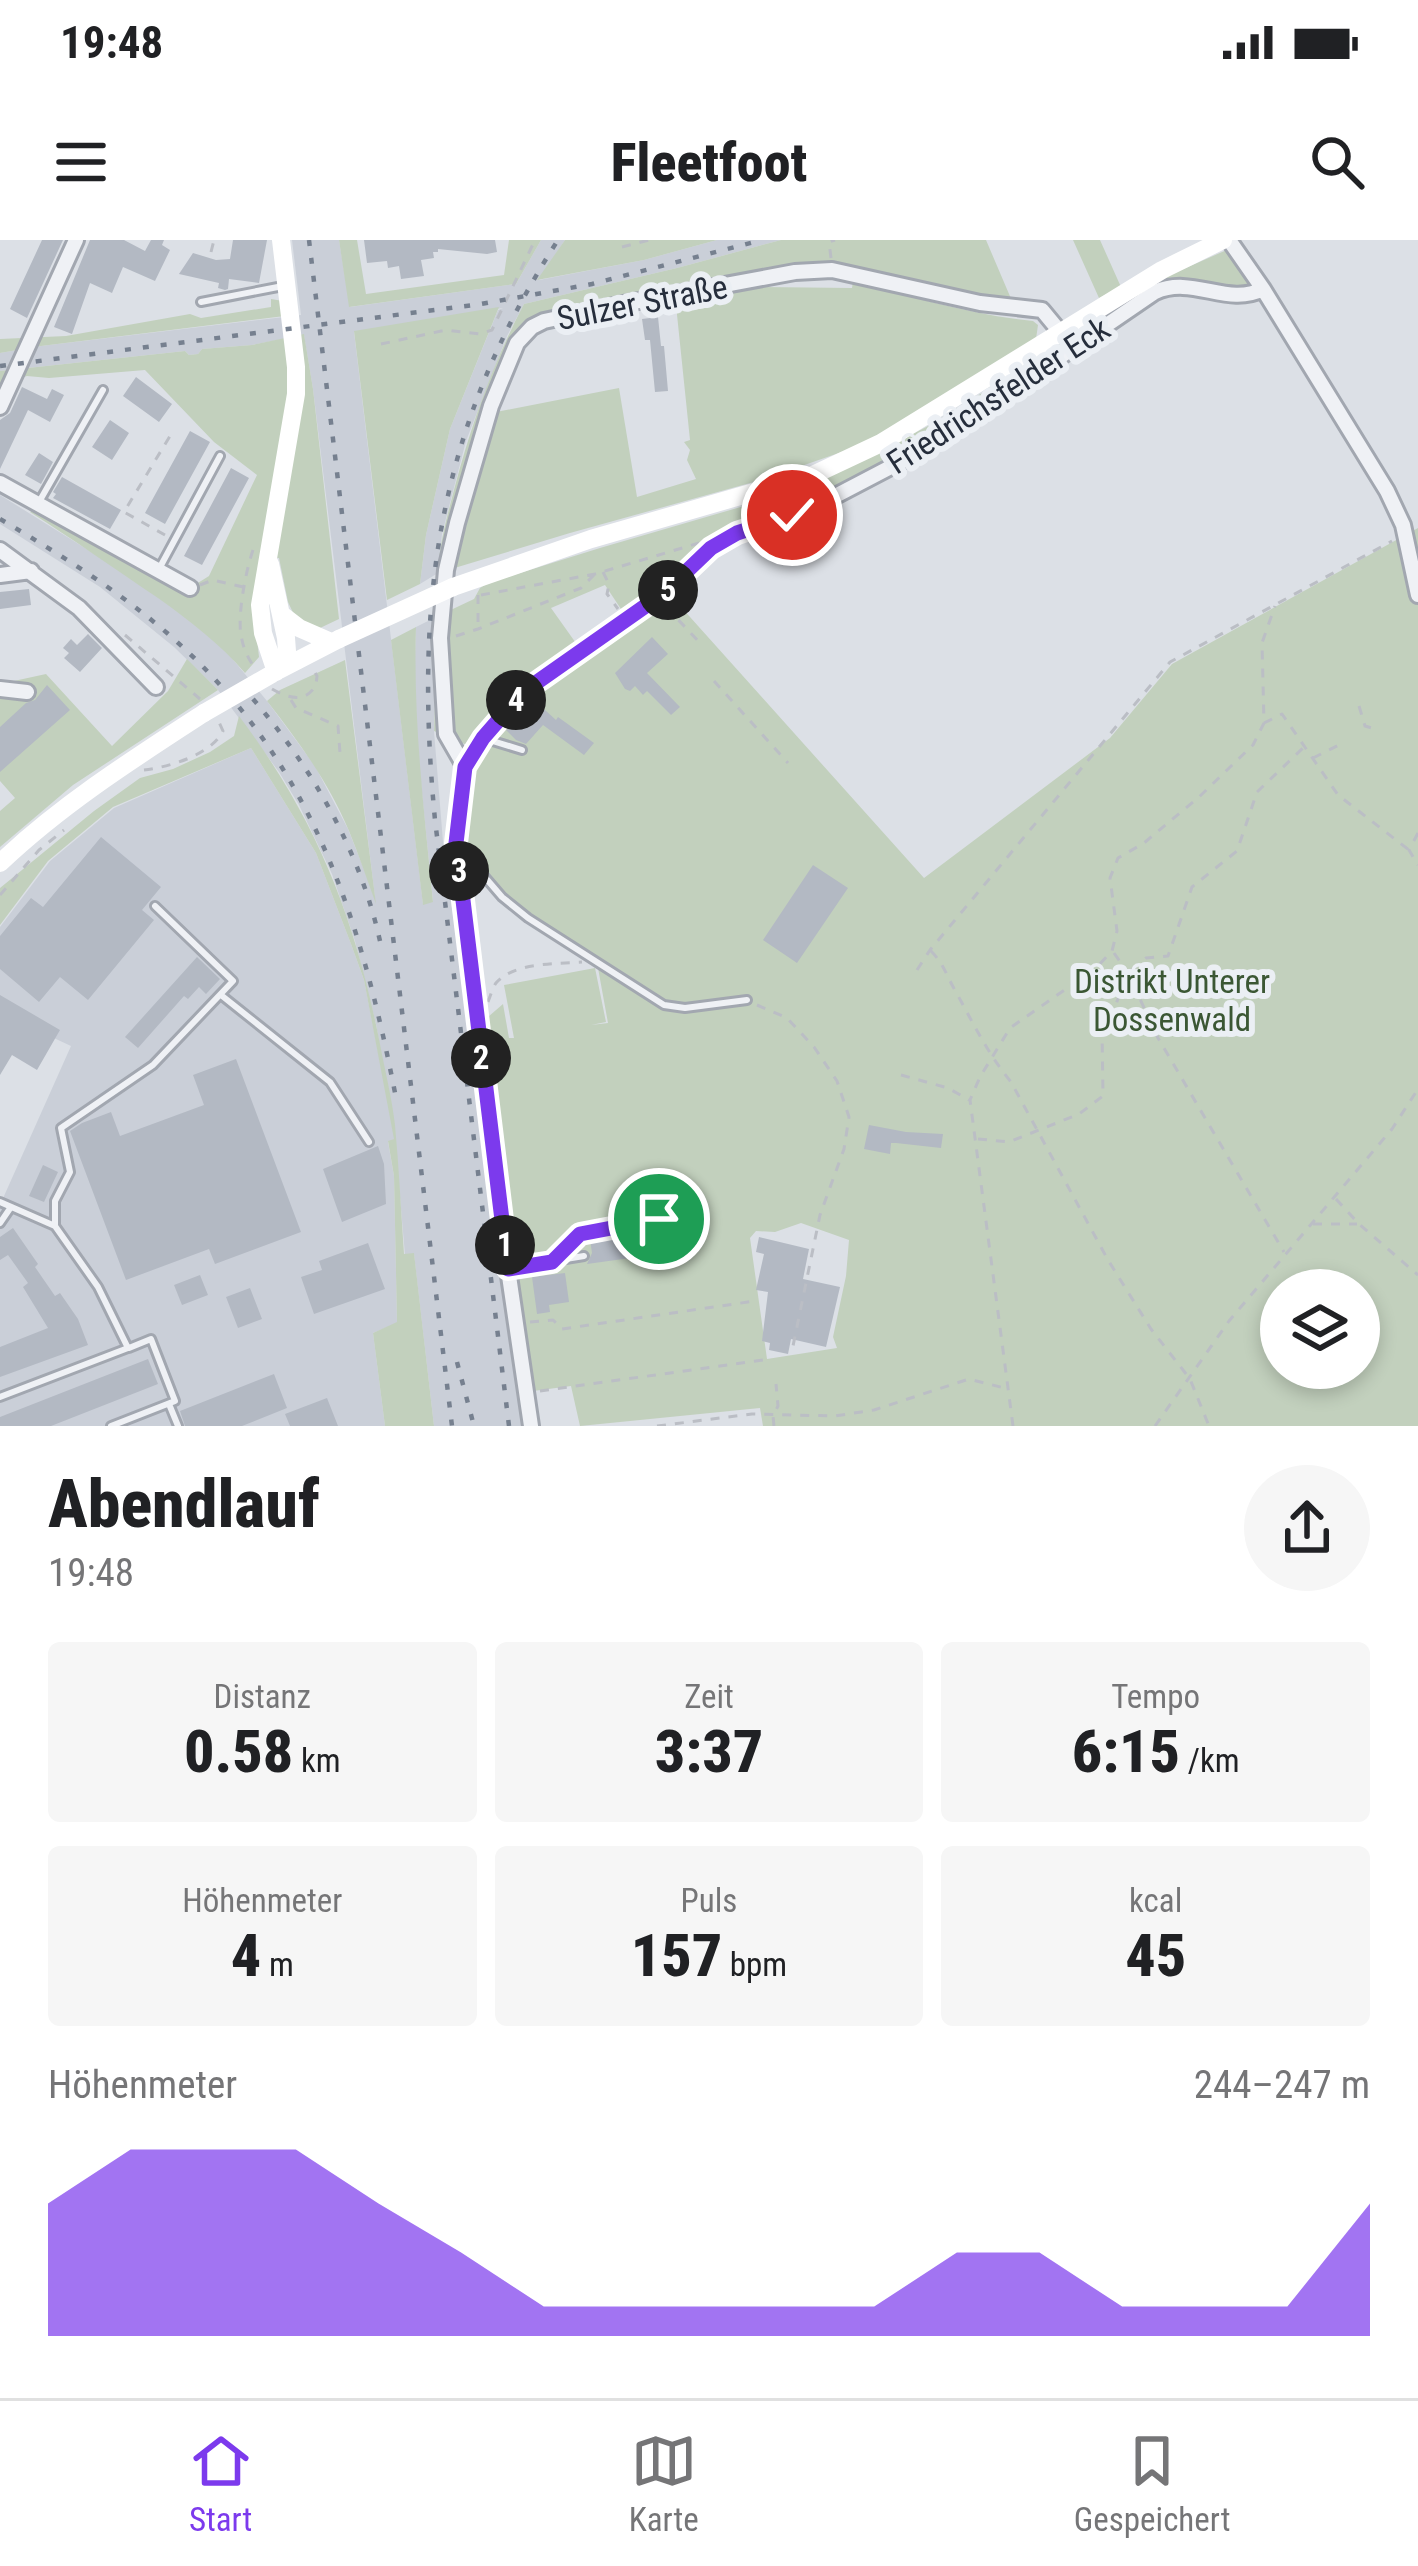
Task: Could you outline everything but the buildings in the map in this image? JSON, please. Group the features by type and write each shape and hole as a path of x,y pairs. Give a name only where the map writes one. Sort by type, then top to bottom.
{"main road":[{"path":"279,670 261,618 269,540 296,394 281,240"},
{"path":"0,863 82,795 203,713 335,641 591,539 813,475 898,434 1162,270 1226,240"},
{"path":"269,558 282,615 279,670"},
{"path":"282,615 299,628 335,641"}],"street":[{"path":"0,407 76,240"},
{"path":"1226,240 1263,289 1388,491 1418,596"},
{"name":"Sulzer Straße","path":"531,1426 456,843 465,767 446,734 440,638 446,570 457,523 491,406 517,343 544,321 795,272 832,270 980,303 1042,310 1061,332"},
{"name":"Friedrichsfelder Eck","path":"465,767 523,692 664,593 711,548 737,533 820,504 927,448 1167,286 1247,296 1263,289"},
{"path":"0,483 190,588"},
{"path":"0,550 79,608 156,687"},
{"path":"0,575 31,571"},
{"path":"0,689 27,692"}],"lane":[{"path":"200,302 286,285"},
{"path":"39,503 103,391"},
{"path":"158,571 220,456"},
{"path":"483,738 522,750"},
{"path":"456,843 502,897 528,918 664,1005 685,1008 746,1000"},
{"path":"55,1226 55,1201 70,1172 61,1128 153,1065 233,981 154,905"},
{"path":"221,995 330,1082 369,1142"},
{"path":"0,1202 55,1226 98,1287 128,1348"},
{"path":"0,1223 11,1207"},
{"path":"552,1262 580,1234 659,1219"},
{"path":"508,1269 584,1256"},
{"path":"0,1397 151,1340 176,1401 111,1426"},
{"path":"169,1403 178,1426"}],"path":[{"path":"211,252 214,240"},
{"path":"381,344 446,330 481,334 492,329 536,240"},
{"path":"622,248 649,240"},
{"path":"832,270 829,242 835,240"},
{"path":"170,436 124,512 174,541"},
{"path":"917,970 1170,662 1396,538 1405,538"},
{"path":"459,593 478,595 595,574 692,543 711,548"},
{"path":"603,572 609,584 607,594 627,620"},
{"path":"459,635 581,587 595,574"},
{"path":"190,588 213,580 245,587"},
{"path":"478,595 478,629"},
{"path":"545,602 550,609"},
{"path":"1013,1426 970,1100 1010,1028 1096,968 1112,951 1117,931 1110,878 1118,858 1144,843 1199,797 1253,745 1264,724 1262,643 1275,606"},
{"path":"663,611 669,610 703,645"},
{"path":"714,680 788,763"},
{"path":"290,698 296,707 338,726 340,753"},
{"path":"1359,706 1365,726 1375,729"},
{"path":"1264,724 1282,714 1338,795 1409,850 1418,865"},
{"path":"1311,759 1345,742"},
{"path":"974,1139 1009,1142 1079,1114 1103,1096 1102,1029 1128,973 1146,958 1168,956 1192,887 1237,851 1257,792 1303,748"},
{"path":"142,771 160,759"},
{"path":"0,895 39,850 74,821"},
{"path":"1409,850 1418,833"},
{"path":"930,950 943,964 1108,1260 1151,1329 1190,1379 1209,1426"},
{"path":"1112,951 1285,1253"},
{"path":"476,1016 485,1010 494,985 505,976 542,965 597,961"},
{"path":"746,1000 787,1018 814,1047 837,1081 849,1117 844,1149 820,1215 793,1346"},
{"path":"901,1075 948,1088 970,1100"},
{"path":"1155,1426 1229,1321 1392,1129 1418,1089"},
{"path":"1334,1196 1418,1275"},
{"path":"1311,1224 1359,1224"},
{"path":"516,1323 553,1320 562,1330 755,1301"},
{"path":"526,1394 763,1360"},
{"path":"657,1426 752,1414 835,1415 874,1410 969,1379 1010,1390"},
{"path":"774,1426 776,1384"}],"shaded area":[{"path":"292,240 339,240 350,307 516,284 541,240 565,240 539,280 717,240 781,240 524,304 466,441 442,534 438,573 420,584 450,429 498,310 503,308 354,332 423,904 433,901 417,744 416,627 438,616 434,731 444,854 524,1426 434,1426 414,1254 405,1255 395,1139 388,1142 394,1176 397,1323 373,1333 385,1426 0,1426 0,1205 71,1046 0,1013 0,927 50,861 114,808 251,748 316,853 351,944 364,980 395,1138 376,1024 355,941 332,874 279,772 218,690 174,647 100,587 0,524 0,495 117,568 226,651 315,766 348,829 375,897 304,335 202,349 198,354 185,351 0,371 0,353 301,315"}],"green space":[{"path":"339,240 357,240 366,294 504,275 509,240 541,240 516,284 349,307"},
{"path":"565,240 717,240 644,260 537,280"},
{"path":"781,240 986,240 1012,301 836,267 531,318 506,358 483,415 476,442 481,460 496,412 619,388 637,497 696,479 684,442 690,440 676,305 757,287 852,288 853,281 965,310 1033,321 1038,325 1036,339 909,420 856,447 761,480 438,573 468,442 524,304"},
{"path":"1073,240 1100,240 1121,287 1099,298"},
{"name":"Distrikt Unterer Dossenwald","path":"1229,249 1250,285 1181,282 926,444 731,543 664,588 924,878 1110,738 1172,664 1418,528 1418,1426 763,1426 760,1408 580,1426 571,1386 518,1393 472,1056 486,1050 481,1023 503,1004 509,1038 514,1038 504,985 595,968 606,1022 591,1025 608,1023 598,968 603,962 518,905 481,867 469,846 463,805 481,751 434,731 438,616 474,599 488,583 823,480 934,423 1172,274","holes":["605,585 625,615 578,646 551,608","801,1223 849,1240 833,1337 837,1348 767,1359 750,1238 756,1231 775,1232"]},
{"path":"271,299 283,301 285,316 0,353 0,339 66,336 190,314 201,318 271,307"},
{"path":"499,307 450,429 420,584 387,600 354,331"},
{"path":"304,334 339,619 320,628 296,619 279,558 261,557 255,622 259,657 245,673 181,615 30,512 37,508 185,591 209,576 257,475 214,442 145,370 27,376 0,385 0,371 185,351 198,354 202,349"},
{"path":"416,627 418,731 433,902 423,905 391,640"},
{"path":"187,659 218,690 73,785 0,847 0,811 15,798 0,781 0,684 46,674 112,746 168,691"},
{"path":"345,660 376,904 332,796 267,701 280,690"},
{"path":"239,716 311,832 358,954 370,998 392,1105 404,1254 414,1253 434,1426 385,1426 373,1333 397,1322 394,1176 388,1141 394,1139 364,980 316,853 251,748 113,807 48,861 0,925 0,888 140,778 173,769 234,736"}],"railway":[{"path":"309,240 452,1426"},
{"path":"509,1426 435,820 428,663 443,518 460,448 517,310 558,240"},
{"path":"0,366 481,304 592,284 762,240"},
{"path":"0,519 83,570 160,627 212,676 256,729 322,842 346,904 397,1103"},
{"path":"253,699 331,812 360,875 380,941"},
{"path":"457,1362 474,1426"}],"route":[{"path":"659,1219 580,1234 552,1262 508,1269 456,843 465,767 523,692 664,593 711,548 737,533 792,515"}]}
